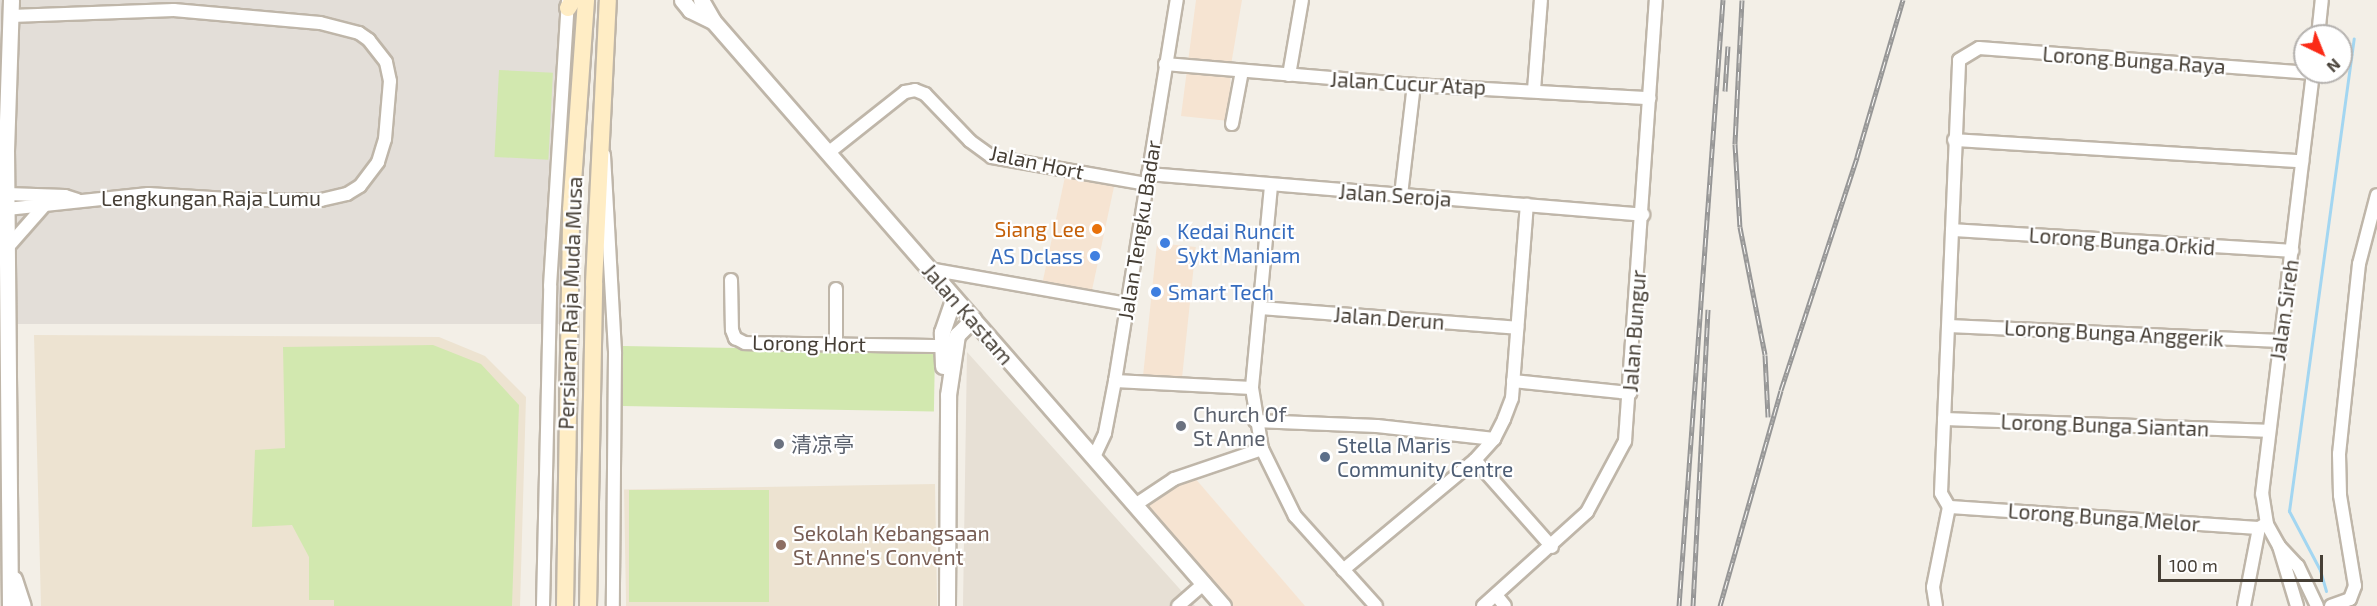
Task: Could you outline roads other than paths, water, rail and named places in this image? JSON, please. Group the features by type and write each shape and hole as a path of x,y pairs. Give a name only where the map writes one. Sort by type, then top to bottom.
{"main road":[{"name":"Persiaran Raja Muda Musa","path":"565,606 567,324 586,0"},
{"name":"Persiaran Raja Muda Musa","path":"588,606 600,134 609,3"}],"street":[{"path":"10,606 7,558 4,346 7,201 3,145 4,67 11,0"},
{"name":"Jalan Kastam","path":"682,0 690,10 712,21"},
{"name":"Jalan Kastam","path":"701,0 712,21 1223,606"},
{"name":"Jalan Tengku Badar","path":"1094,457 1105,433 1115,381 1177,0"},
{"path":"1289,75 1302,0"},
{"path":"1534,90 1541,0"},
{"name":"Jalan Bungur","path":"1483,606 1552,547 1587,512 1609,477 1625,441 1643,215 1656,0"},
{"path":"2319,24 2322,0"},
{"path":"543,606 550,286 570,3"},
{"name":"Lengkungan Raja Lumu","path":"7,201 43,207 77,200 148,194 321,200 347,194 372,173 381,154 390,81 386,62 359,33 320,23 174,10 11,16"},
{"name":"Lorong Bunga Raya","path":"1954,140 1959,60 1979,48 2293,72"},
{"name":"Jalan Cucur Atap","path":"1165,64 1414,85 1650,98"},
{"path":"1232,123 1242,71"},
{"name":"Jalan Sireh","path":"2312,84 2292,251 2267,431 2262,494 2263,526 2298,566 2317,606"},
{"path":"1401,195 1414,85"},
{"name":"Jalan Hort","path":"828,153 905,92 915,90 925,94 970,141 992,157 1147,179"},
{"path":"600,134 608,174 615,354 613,606"},
{"path":"1936,606 1933,587 1949,507 1941,493 1949,326 1954,140 2302,161"},
{"name":"Jalan Seroja","path":"1147,179 1401,195 1643,215"},
{"path":"1271,186 1252,388 1255,421 1262,449 1295,516 1376,606"},
{"path":"2331,606 2352,603 2355,586 2340,495 2339,454 2359,264 2377,195"},
{"name":"Lengkungan Raja Lumu","path":"7,201 65,196 77,200"},
{"path":"1344,570 1475,460 1494,439 1512,398 1527,205"},
{"path":"7,249 43,207"},
{"name":"Lorong Bunga Orkid","path":"1952,230 2292,251"},
{"path":"929,269 1128,304"},
{"name":"Lorong Hort","path":"731,280 735,338 745,343 943,346"},
{"path":"836,289 836,344"},
{"path":"948,395 943,384 942,332 954,298"},
{"name":"Jalan Derun","path":"1260,308 1517,328"},
{"path":"947,606 948,395 957,335 973,319"},
{"name":"Lorong Bunga Anggerik","path":"1949,326 2280,341"},
{"path":"1115,381 1252,388"},
{"path":"1513,381 1630,393"},
{"name":"Lorong Bunga Siantan","path":"1944,419 2267,431"},
{"path":"1255,421 1377,426 1494,439"},
{"path":"1135,505 1174,479 1262,449"},
{"path":"1475,460 1552,547"},
{"name":"Lorong Bunga Melor","path":"1949,507 2263,526"},
{"path":"2244,606 2263,526"},
{"name":"Jalan Sireh","path":"2279,546 2297,606"},
{"path":"0,606 7,558"},
{"path":"7,558 23,606"},
{"path":"1178,606 1204,584"},
{"path":"1496,595 1505,606"}],"waterway":[{"path":"2326,591 2320,570 2289,511 2354,38"}],"railway":[{"path":"1679,606 1723,0"},
{"path":"1742,0 1735,144 1740,227 1765,355 1768,417"},
{"path":"1720,606 1781,390 1857,157 1903,0"},
{"path":"1725,91 1728,46"},
{"path":"1693,606 1708,309"}],"place":[{"name":"Siang Lee","path":"1097,229"},
{"name":"Kedai Runcit Sykt Maniam","path":"1165,243"},
{"name":"AS Dclass","path":"1095,256"},
{"name":"Smart Tech","path":"1156,292"},
{"name":"Church Of St Anne","path":"1181,426"},
{"name":"清凉亭","path":"779,444"},
{"name":"Stella Maris Community Centre","path":"1325,457"},
{"name":"Sekolah Kebangsaan St Anne's Convent","path":"781,545"}]}
